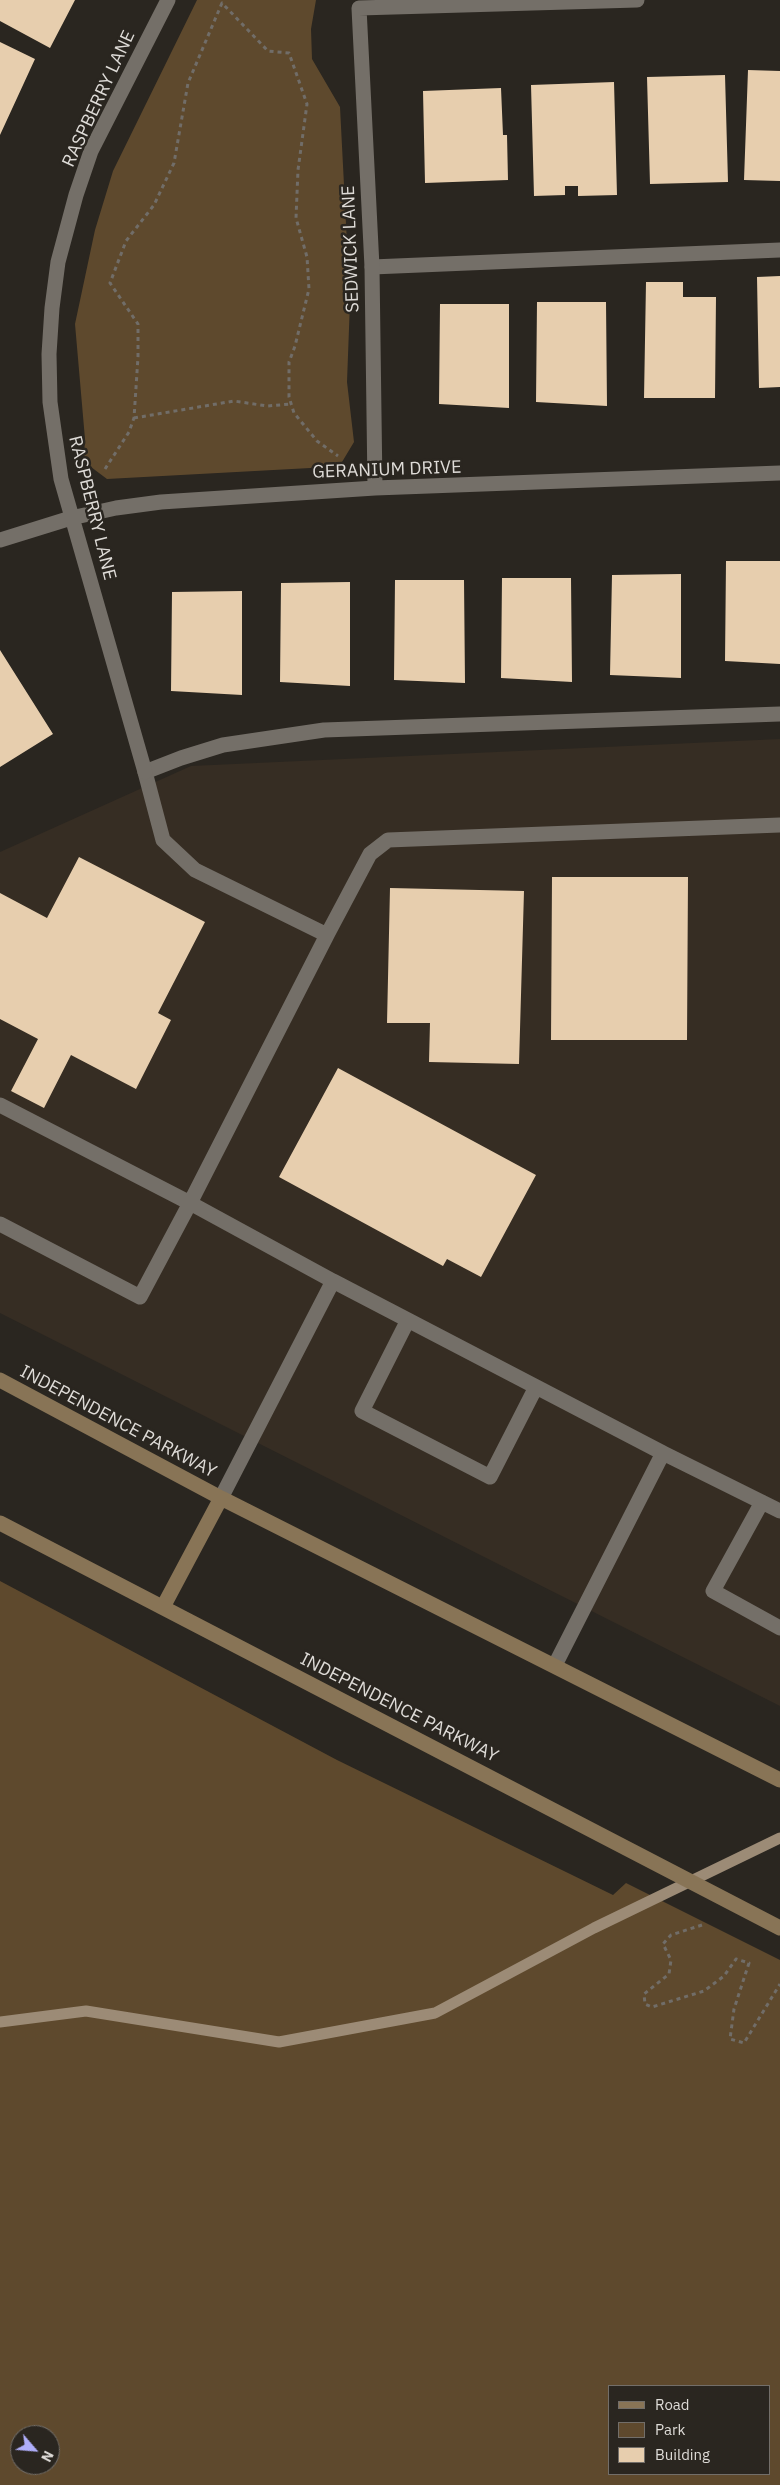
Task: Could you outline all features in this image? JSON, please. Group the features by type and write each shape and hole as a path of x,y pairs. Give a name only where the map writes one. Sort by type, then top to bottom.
{"main road":[{"name":"INDEPENDENCE PARKWAY","path":"0,1380 220,1498 555,1665 780,1780"},
{"path":"163,1608 220,1498"},
{"name":"INDEPENDENCE PARKWAY","path":"0,1522 780,1928"}],"street":[{"name":"RASPBERRY LANE","path":"168,0 91,150 76,195 58,262 49,354 50,402 56,448 71,518 163,840 195,870 327,935"},
{"path":"618,1 637,0"},
{"name":"SEDWICK LANE","path":"375,488 372,267 360,8 618,1"},
{"path":"372,267 780,250"},
{"name":"GERANIUM DRIVE","path":"0,540 71,518 116,508 161,502 375,488 780,473"},
{"path":"145,772 223,745 324,730 780,714"},
{"path":"0,1224 140,1296 370,854 388,840 780,825"},
{"path":"0,1105 190,1203 333,1281 536,1387 780,1511"},
{"path":"220,1498 333,1281"},
{"path":"408,1320 362,1411 490,1477 536,1387"},
{"path":"555,1665 663,1453"},
{"path":"762,1502 713,1591 780,1628"}],"path":[{"path":"105,470 130,432 134,418 138,324 110,283 126,241 154,205 174,163 188,84 222,3 268,52 289,54 307,104 298,170 296,218 307,258 309,289 296,346 289,362 289,396 294,413 317,441 338,456"},
{"path":"134,418 234,401 267,406 291,404"},
{"path":"702,1925 672,1935 663,1944 671,1960 669,1974 644,1994 645,2004 652,2007 704,1991 724,1976 736,1959 749,1963 734,2009 730,2040 744,2043 780,1984"}],"shaded area":[{"path":"780,739 780,1706 0,1313 0,852 191,766"}],"green space":[{"path":"197,0 316,0 311,29 312,59 340,107 350,302 347,382 354,442 342,462 329,467 107,479 91,467 84,456 85,439 75,324 95,230 113,171"},
{"path":"0,1581 337,1760 613,1895 626,1883 780,1960 780,2485 0,2485"}],"building":[{"path":"0,0 75,0 50,48 0,21"},
{"path":"0,42 35,59 0,135"},
{"path":"748,70 780,71 780,181 744,180"},
{"path":"725,75 728,182 650,184 647,77"},
{"path":"614,82 617,195 578,196 578,186 565,186 565,195 534,196 531,85"},
{"path":"501,88 503,135 507,135 508,180 425,183 423,91"},
{"path":"780,276 780,387 759,388 757,277"},
{"path":"646,282 683,282 683,297 716,297 715,398 644,398"},
{"path":"537,302 606,302 607,406 536,402"},
{"path":"440,304 509,304 509,408 439,404"},
{"path":"726,561 780,561 780,664 725,661"},
{"path":"681,574 681,678 610,675 612,575"},
{"path":"502,578 571,578 572,682 501,678"},
{"path":"395,580 464,580 465,683 394,680"},
{"path":"350,582 350,686 280,682 281,583"},
{"path":"242,591 242,695 171,691 172,592"},
{"path":"0,650 53,734 0,767"},
{"path":"79,857 205,922 158,1013 171,1020 136,1089 71,1055 44,1108 11,1091 38,1039 0,1019 0,893 47,918"},
{"path":"552,877 688,877 687,1040 551,1040"},
{"path":"390,888 524,891 519,1064 429,1062 430,1023 387,1023"},
{"path":"338,1068 536,1175 481,1277 447,1259 443,1266 279,1177"}],"waterway":[{"path":"0,2022 86,2011 279,2042 435,2013 594,1928 780,1838"}]}
